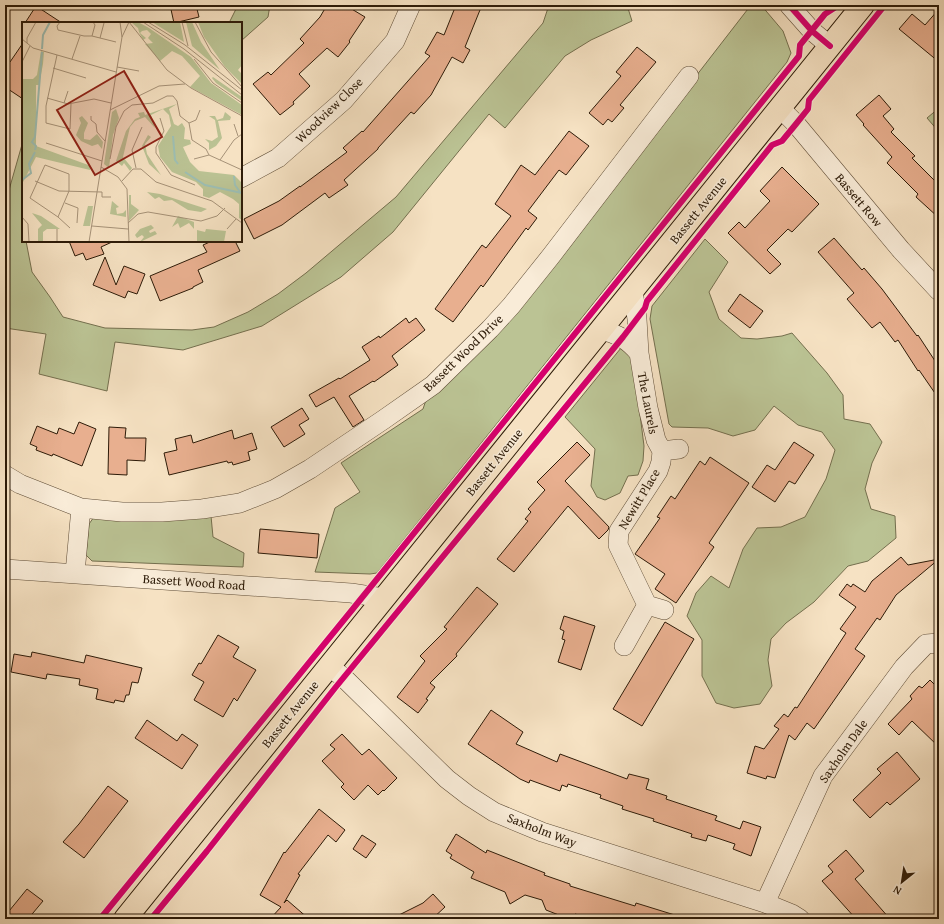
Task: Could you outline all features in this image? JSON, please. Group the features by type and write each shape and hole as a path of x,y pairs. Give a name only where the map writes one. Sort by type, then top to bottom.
{"main road":[{"name":"Bassett Avenue","path":"125,919 863,5"}],"street":[{"name":"Woodview Close","path":"242,177 278,158 344,100 395,41 411,5"},
{"path":"789,5 812,30 830,46"},
{"name":"Bassett Wood Drive","path":"5,475 20,484 81,508 122,512 162,512 202,509 240,503 275,489 310,469 433,385 490,329 511,306 551,256 689,76"},
{"name":"Bassett Row","path":"780,108 796,124 901,250 939,291"},
{"name":"The Laurels","path":"633,290 637,319 639,353 656,440 671,450"},
{"name":"The Laurels","path":"601,330 623,337 639,353"},
{"name":"Newitt Place","path":"624,646 655,608 618,545 619,531 658,471 661,462 671,450"},
{"path":"75,573 81,508"},
{"name":"Bassett Wood Road","path":"5,569 351,593 383,598"},
{"name":"Saxholm Dale","path":"765,903 822,776 904,667 926,644 939,643"},
{"name":"Saxholm Way","path":"329,666 344,678 447,779 468,796 494,812 542,832 765,903 792,914 800,919"}],"green space":[{"path":"238,5 270,5 268,17 242,40 242,22 230,22"},
{"path":"549,5 627,5 632,21 591,40 565,56 505,128 489,114 393,232 341,277 262,326 183,350 115,342 107,391 39,374 46,334 5,328 5,204 22,144 22,242 26,242 32,272 63,317 105,328 192,330 214,327 248,312 278,294 306,273 396,197 543,23"},
{"path":"751,5 761,5 783,31 791,53 787,62 377,573 315,572 335,508 360,492 341,463 423,409 427,397 508,319"},
{"path":"939,108 939,132 927,118"},
{"path":"705,239 728,262 709,292 719,319 741,338 757,339 782,336 792,333 827,373 843,395 844,419 870,424 882,442 872,463 865,489 871,509 895,516 896,538 868,561 848,566 814,602 786,623 771,639 768,660 772,686 760,704 734,708 716,703 702,676 702,640 687,616 696,593 711,576 729,588 743,549 757,528 781,527 805,517 826,479 835,450 822,432 798,425 774,406 755,430 733,436 708,428 672,427 669,424 650,319 652,306"},
{"path":"621,348 633,359 644,446 643,461 638,475 628,476 620,493 605,500 597,497 591,486 595,449 565,417"},
{"path":"211,516 213,537 244,553 243,567 92,561 86,555 89,524 94,517"}],"building":[{"path":"170,5 196,5 199,17 174,22"},
{"path":"327,5 345,5 365,17 349,41 350,42 338,57 327,48 299,74 310,86 293,102 294,104 280,115 253,84 268,72 271,75 304,43 300,39 320,17"},
{"path":"456,5 482,5 465,47 470,50 463,63 452,57 431,95 414,114 411,112 378,149 344,180 348,185 329,198 325,193 282,225 254,239 244,219 279,201 347,152 343,148 362,131 363,132 430,56 425,53 437,32 444,35"},
{"path":"36,6 60,22 26,22"},
{"path":"939,9 939,62 899,29 912,14 925,25"},
{"path":"22,44 22,98 5,87 5,59 10,62"},
{"path":"637,47 656,62 620,105 624,108 612,122 608,119 603,125 589,113 621,76 616,72"},
{"path":"879,95 891,109 883,116 894,129 891,132 915,156 912,158 939,185 939,218 916,197 918,194 887,163 892,157 856,115"},
{"path":"569,131 589,146 566,175 559,170 528,211 537,218 528,230 526,228 483,287 481,285 453,322 435,309 482,245 486,248 511,216 495,204 521,165 535,175"},
{"path":"782,167 819,204 792,232 788,229 767,250 781,264 770,274 728,233 739,222 745,228 770,201 760,191"},
{"path":"834,238 862,270 864,268 882,289 917,336 918,335 939,367 939,399 919,370 918,371 898,340 895,342 880,322 872,328 847,299 854,293 818,252"},
{"path":"69,242 112,242 101,247 104,254 86,260 83,253 75,256"},
{"path":"210,242 236,242 240,251 198,270 203,282 193,288 160,301 150,276 207,252 203,245"},
{"path":"105,257 116,285 124,266 145,274 137,294 128,291 125,298 93,285"},
{"path":"740,294 763,311 750,328 728,311"},
{"path":"406,318 409,323 416,318 425,330 392,356 398,365 374,382 373,381 349,396 364,420 353,427 334,397 316,407 309,395 339,378 340,379 370,360 362,347 379,336 380,338"},
{"path":"302,408 309,419 299,425 305,434 284,447 271,427"},
{"path":"79,422 96,429 82,466 53,454 52,456 36,450 37,447 30,444 37,426 57,434 59,428 74,434"},
{"path":"109,427 126,428 125,438 146,438 145,461 127,460 127,475 108,474"},
{"path":"232,430 234,439 252,433 257,449 248,452 250,460 233,465 232,462 228,463 227,461 169,475 164,453 177,450 175,439 191,435 193,443"},
{"path":"577,442 590,455 565,481 609,527 608,530 599,539 568,506 514,572 497,559 528,521 525,519 531,512 528,509 545,490 537,482"},
{"path":"794,442 814,455 795,484 789,481 775,502 752,487 767,465 775,470"},
{"path":"710,457 749,483 709,543 714,547 676,603 655,589 665,574 635,554 660,518 657,517 671,496 675,499 700,461 705,465"},
{"path":"260,529 319,534 317,558 258,553"},
{"path":"901,557 908,565 939,559 896,595 880,620 877,618 855,649 865,656 814,729 807,723 795,740 789,735 775,778 767,776 766,779 747,773 755,746 764,749 779,729 774,726 784,714 788,717 795,707 797,708 846,633 840,629 856,607 839,595 847,584 851,587 853,584 865,592 872,581"},
{"path":"477,587 498,604 456,654 457,656 430,683 435,687 426,699 428,700 418,713 397,697 425,661 420,656 447,629 444,627"},
{"path":"564,616 595,626 581,670 558,662 565,640 562,639 564,631 560,629"},
{"path":"665,622 694,639 642,726 613,709"},
{"path":"218,635 239,647 233,657 256,670 237,701 234,698 223,717 194,700 204,682 192,675 199,663 201,664"},
{"path":"32,652 84,663 86,655 142,668 138,683 132,682 129,695 126,695 124,702 115,700 114,703 96,699 98,689 79,685 80,679 47,674 46,679 11,672 14,654 31,657"},
{"path":"930,680 939,689 939,747 912,721 899,735 888,724 912,699 910,696 919,686 922,688"},
{"path":"491,710 523,732 516,744 557,762 560,754 627,779 629,774 649,779 646,789 667,796 666,799 717,816 715,820 740,829 743,821 761,827 751,856 733,849 735,844 708,835 706,841 691,837 692,834 653,821 654,819 622,809 623,806 600,798 601,795 568,784 567,787 562,785 560,791 530,780 529,783 520,779 468,744"},
{"path":"147,720 177,741 182,734 198,745 182,769 135,738"},
{"path":"342,734 362,755 369,749 397,778 378,795 368,785 354,800 341,787 344,784 322,761 335,749 330,745"},
{"path":"897,752 920,779 890,805 887,802 870,818 853,800 881,773 877,769"},
{"path":"108,786 128,801 84,858 63,842"},
{"path":"319,809 345,830 336,842 328,835 298,874 300,875 284,903 287,900 309,919 270,919 281,907 260,895 284,852 285,853"},
{"path":"456,834 486,853 487,850 545,873 544,875 570,884 570,886 635,906 636,903 678,916 677,919 593,919 575,914 573,919 569,919 546,910 542,900 525,895 510,904 505,892 471,878 474,872 450,858 452,855 446,851"},
{"path":"362,835 376,844 366,858 353,849"},
{"path":"846,850 864,871 855,879 890,919 856,919 822,881 833,872 828,866"},
{"path":"27,889 43,901 28,919 5,919 5,916"},
{"path":"433,894 445,907 432,919 391,919 423,903"}],"cycle path":[{"path":"789,5 812,31 830,46"},
{"path":"100,919 352,610 799,56 800,45 825,14 839,5"},
{"path":"151,919 207,851 335,688 623,337 645,308 647,301 772,145 782,141 796,124 808,109 809,100 885,5"}]}
